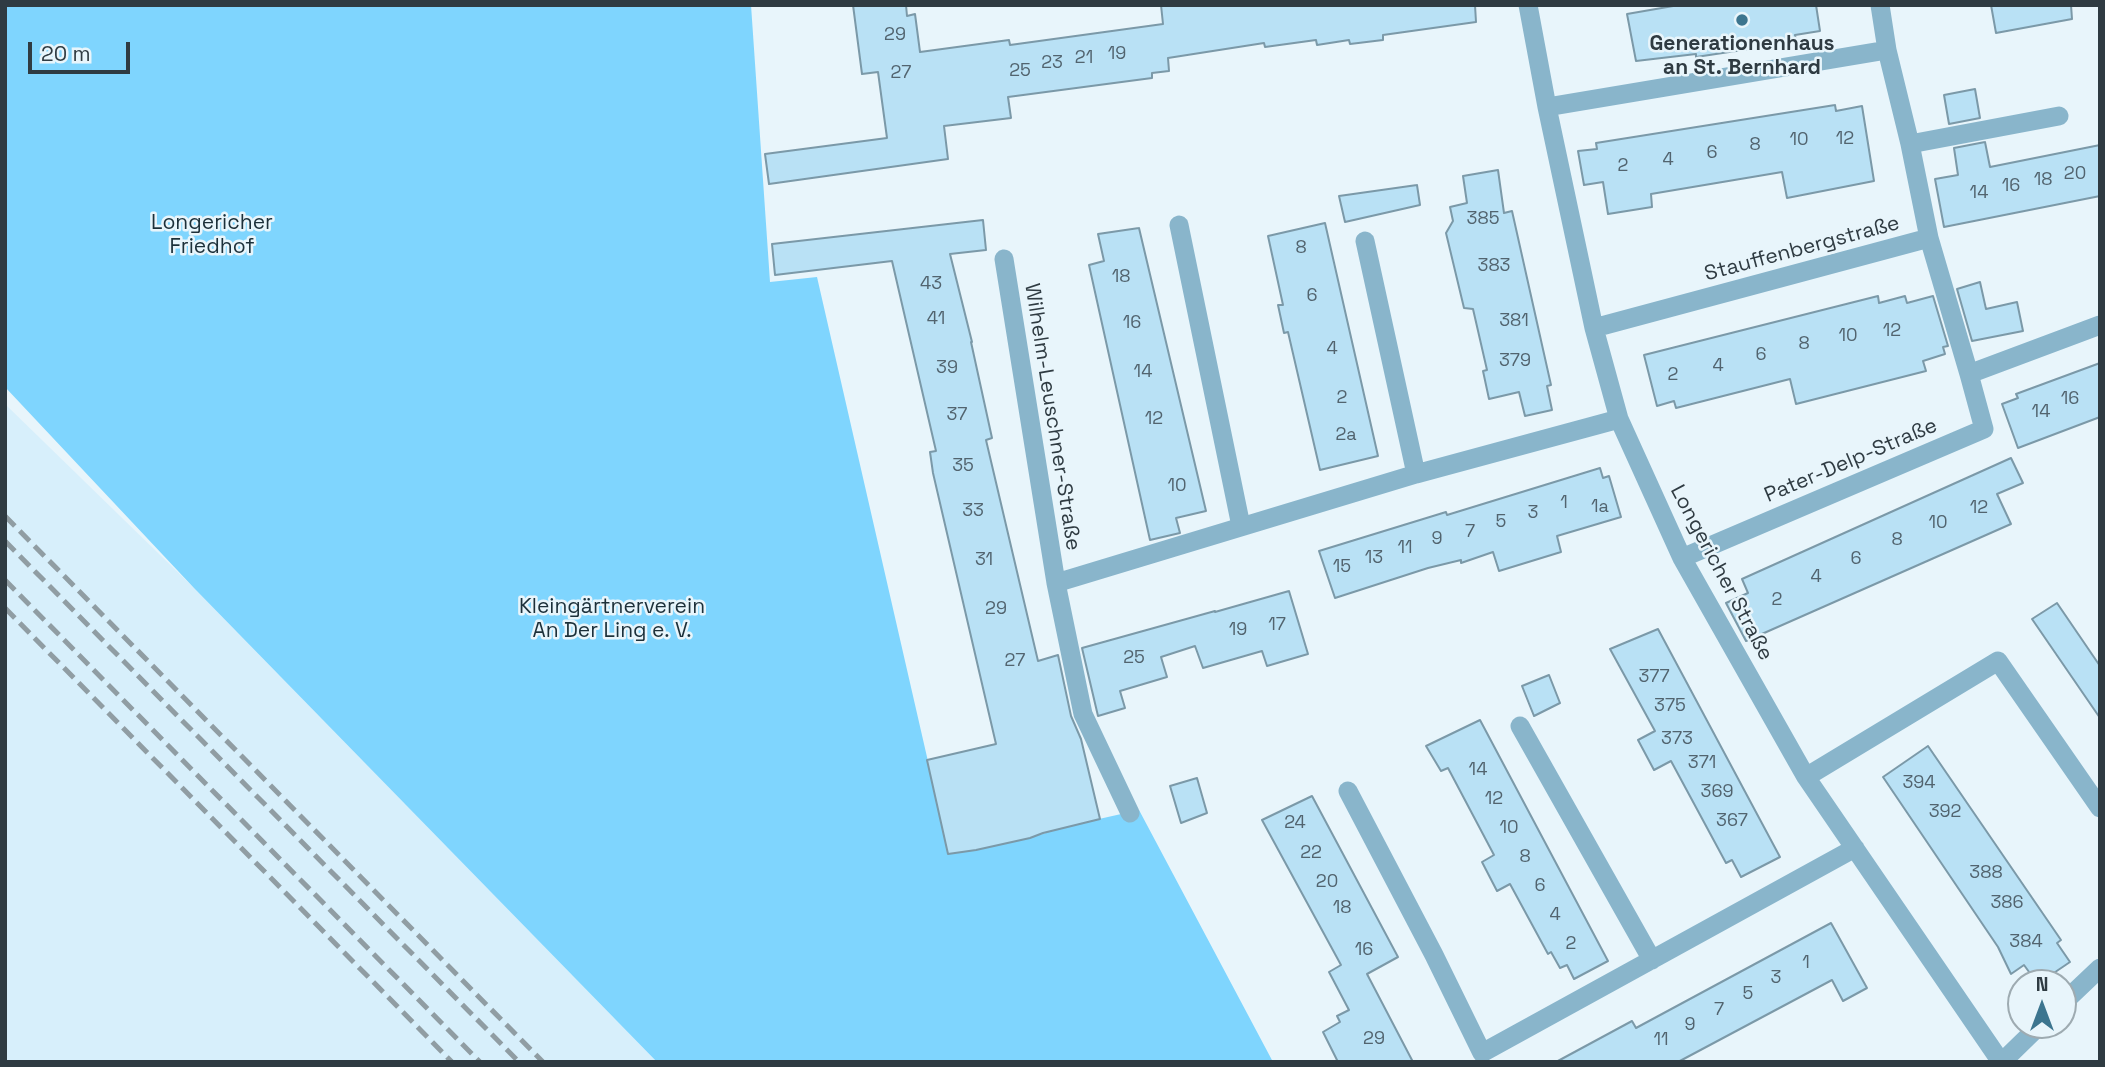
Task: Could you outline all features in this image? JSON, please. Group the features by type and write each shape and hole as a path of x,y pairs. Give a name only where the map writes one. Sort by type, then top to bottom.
{"street":[{"name":"Longericher Straße","path":"1528,5 1594,328 1619,419 1682,558 1806,776 2001,1062"},
{"name":"Stauffenbergstraße","path":"1594,328 1929,238 1887,50 1880,5"},
{"path":"1547,107 1887,50"},
{"path":"1910,144 2059,116"},
{"path":"1179,225 1241,526"},
{"name":"Pater-Delp-Straße","path":"1682,558 1984,429 1929,238"},
{"path":"1365,240 1416,474"},
{"name":"Wilhelm-Leuschner-Straße","path":"1004,259 1056,583 1083,714 1130,813"},
{"path":"1969,373 2100,325"},
{"name":"Wilhelm-Leuschner-Straße","path":"1056,583 1416,474 1619,419"},
{"path":"1806,776 1998,661 2100,808"},
{"path":"1520,726 1652,960"},
{"path":"1348,791 1434,955 1479,1057 1855,848"},
{"path":"2077,990 2100,968"},
{"path":"2001,1062 2025,1039"}],"shaded area":[{"path":"5,404 194,588 657,1062 5,1062"}],"green space":[{"name":"Kleingärtnerverein An Der Ling e. V.","path":"5,5 751,5 770,282 817,277 949,853 1043,834 1139,810 1273,1062 657,1062 194,588 5,387"}],"building":[{"path":"853,5 906,5 907,16 915,14 920,52 1009,40 1010,45 1163,24 1161,5 1475,5 1476,22 1383,35 1383,40 1350,44 1349,40 1317,45 1316,40 1265,47 1264,43 1168,58 1169,71 1152,73 1152,78 1008,97 1011,118 944,126 948,159 769,184 765,154 887,138 878,72 862,74"},
{"path":"1679,5 1816,5 1820,31 1795,35 1796,42 1696,57 1696,54 1636,61 1627,14"},
{"path":"1991,5 2071,5 2072,19 1996,33"},
{"path":"1975,89 1980,118 1949,124 1944,95"},
{"path":"1835,105 1836,111 1862,106 1874,181 1787,198 1782,172 1651,194 1652,207 1608,214 1603,182 1584,185 1578,151 1597,149 1596,143"},
{"path":"1985,142 1990,167 2100,145 2100,196 1944,227 1935,179 1958,175 1954,148"},
{"path":"1498,170 1504,213 1512,211 1551,385 1547,386 1552,410 1525,416 1519,392 1489,399 1483,371 1487,370 1473,309 1464,308 1446,233 1453,221 1450,207 1467,203 1463,176"},
{"path":"1417,185 1420,205 1345,222 1339,196"},
{"path":"983,220 986,250 950,254 992,438 986,440 1038,661 1058,655 1071,716 1081,739 1100,819 1030,838 948,854 927,760 996,744 933,473 930,452 936,451 892,261 775,275 772,244"},
{"path":"1325,223 1378,456 1320,470 1288,332 1284,333 1278,305 1283,305 1268,236"},
{"path":"1139,228 1206,511 1176,518 1180,533 1150,540 1089,265 1104,261 1098,234"},
{"path":"1980,282 1986,309 2017,302 2023,331 1972,341 1957,289"},
{"path":"1878,296 1879,303 1905,296 1907,303 1933,296 1948,346 1943,347 1945,354 1923,361 1926,371 1796,404 1790,379 1676,408 1674,401 1657,406 1644,355"},
{"path":"2100,363 2100,417 2018,448 2002,404 2018,398 2016,394"},
{"path":"2011,458 2023,483 1997,494 2011,524 1746,641 1726,603 1748,593 1742,579"},
{"path":"1600,468 1603,478 1609,476 1621,517 1557,536 1561,552 1499,571 1493,552 1461,563 1461,560 1428,568 1335,598 1319,551"},
{"path":"1289,591 1308,654 1267,666 1262,651 1203,668 1195,646 1161,657 1167,677 1120,691 1125,708 1098,716 1082,648"},
{"path":"2057,603 2100,666 2100,718 2032,619"},
{"path":"1658,629 1780,857 1741,877 1732,860 1726,863 1671,761 1654,770 1638,740 1655,731 1610,649"},
{"path":"1549,675 1560,703 1534,716 1522,686"},
{"path":"1480,720 1608,961 1574,979 1567,965 1560,968 1551,952 1548,954 1510,884 1497,891 1482,862 1494,855 1448,768 1441,771 1426,746"},
{"path":"1928,746 2061,940 2057,943 2070,962 2060,969 2027,969 2024,965 2018,969 2009,969 1998,947 1883,777"},
{"path":"1197,778 1207,813 1181,823 1170,786"},
{"path":"1312,796 1398,957 1367,974 1413,1062 1338,1062 1323,1032 1340,1022 1337,1016 1349,1010 1329,972 1341,965 1262,820"},
{"path":"1831,923 1867,988 1843,1001 1832,980 1678,1062 1556,1062 1632,1021 1636,1028"}],"railway":[{"path":"5,516 543,1062"},
{"path":"5,541 519,1062"},
{"path":"5,580 480,1062"},
{"path":"5,608 452,1062"}],"place":[{"name":"Generationenhaus an St. Bernhard","path":"1742,20"}],"park label":[{"name":"Longericher Friedhof","path":"212,235"}]}
